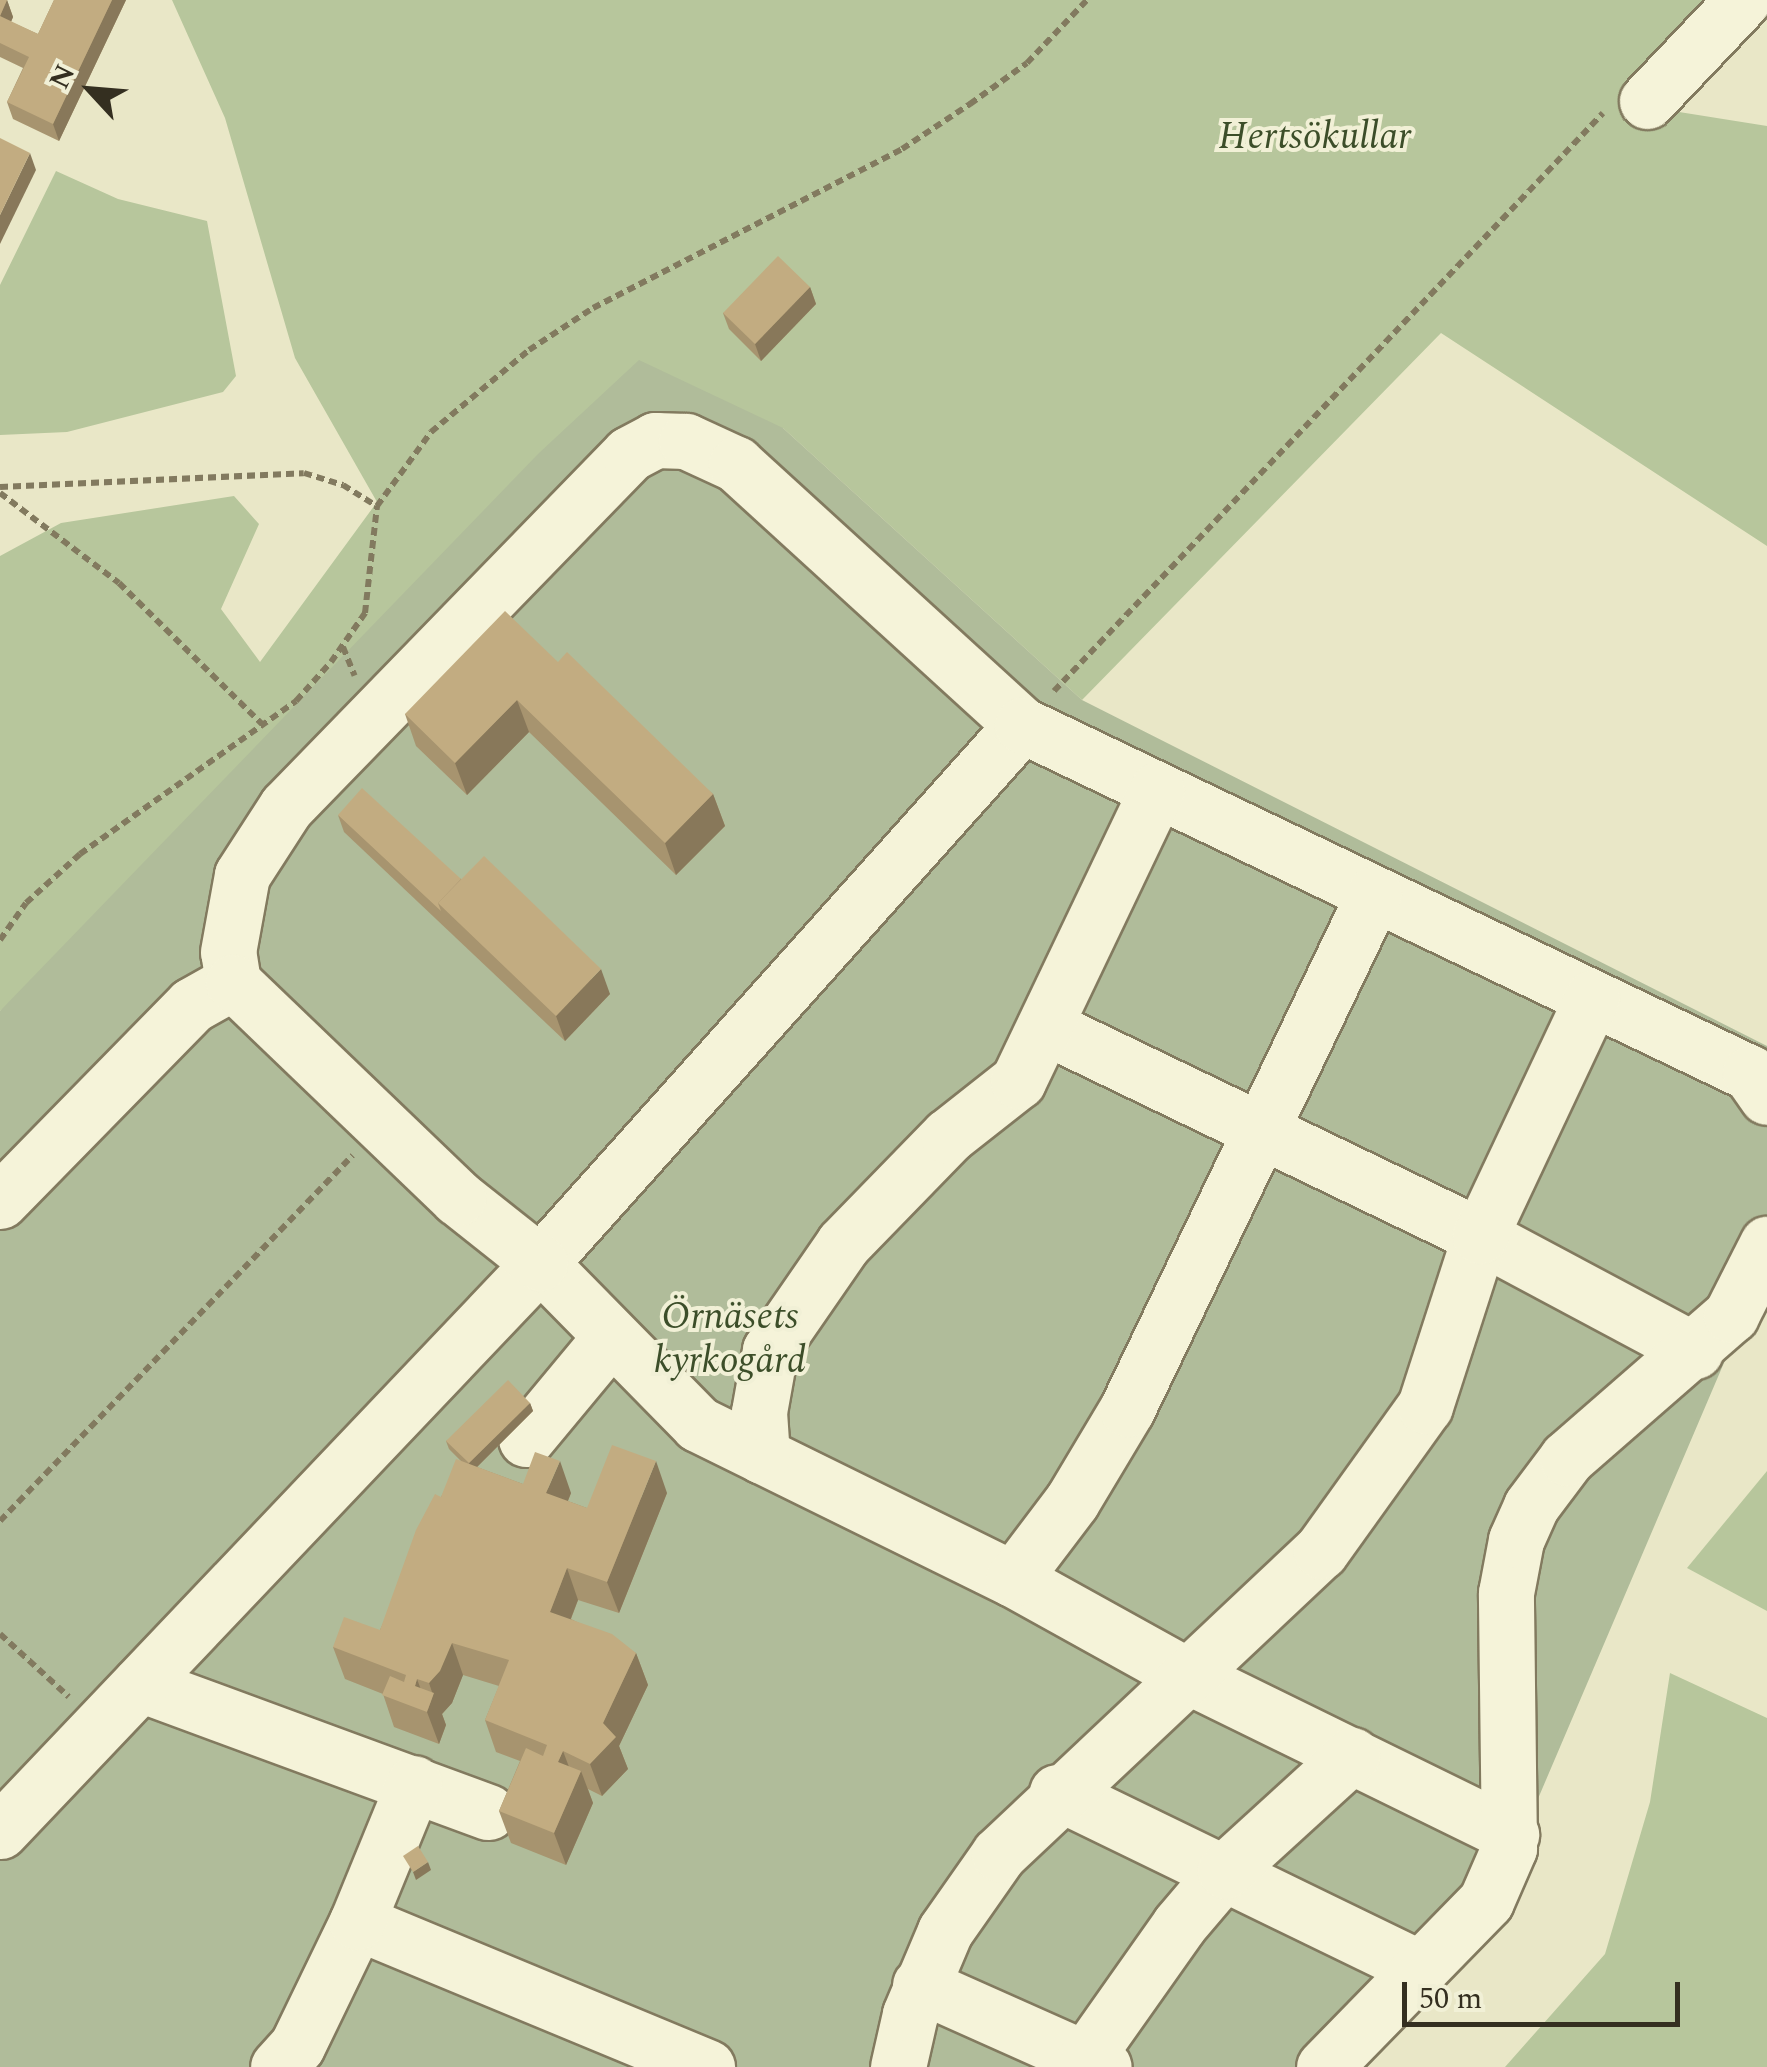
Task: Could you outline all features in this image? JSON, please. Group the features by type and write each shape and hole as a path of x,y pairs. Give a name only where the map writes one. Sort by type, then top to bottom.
{"street":[{"path":"1647,101 1743,0"},
{"path":"1511,1834 1188,1676 1012,1580 698,1424 608,1339 540,1263 458,1198 233,982 231,915 262,835 629,454 656,440 686,440 736,464 1022,725 1750,1072 1767,1097"},
{"path":"0,1830 540,1263 1022,725"},
{"path":"762,1456 759,1412 770,1350 843,1244 948,1136 1018,1081 1048,1028 1157,790"},
{"path":"1012,1580 1118,1425 1374,894"},
{"path":"0,1201 192,1006 233,982"},
{"path":"898,2067 920,1985 945,1931 998,1854 1058,1792 1322,1552 1392,1457 1425,1406 1480,1236 1592,998"},
{"path":"1048,1028 1480,1236 1695,1350"},
{"path":"1324,2067 1486,1901 1511,1834 1504,1640 1516,1540 1531,1506 1567,1458 1731,1316 1767,1244"},
{"path":"526,1439 608,1339"},
{"path":"140,1684 488,1812"},
{"path":"920,1985 1089,2064 1132,1985 1225,1872 1352,1755"},
{"path":"278,2067 297,2046 356,1922 414,1784"},
{"path":"1058,1792 1420,1968"},
{"path":"356,1922 707,2067"}],"path":[{"path":"0,940 26,903 80,854 262,724 332,662 365,613 377,506 432,432 529,350 651,273 902,149 1027,63 1087,0"},
{"path":"1022,725 1611,105 1647,101"},
{"path":"0,490 304,473 343,486 377,506"},
{"path":"0,490 119,583 262,724"},
{"path":"0,1522 382,1125"},
{"path":"0,1634 100,1725"}],"green space":[{"name":"Hertsökullar","path":"172,0 1750,0 1654,108 1767,126 1767,546 1441,333 1082,700 783,428 0,1011 0,556 61,523 234,496 259,524 221,609 260,662 377,502 295,358 225,118"},
{"path":"56,171 118,199 207,221 236,376 223,392 67,432 0,435 0,285"},
{"name":"Örnäsets kyrkogård","path":"639,360 783,428 1082,700 1767,1046 1767,1262 1473,1951 1357,2067 0,2067 0,1011 539,453"},
{"path":"1767,1471 1767,1611 1687,1568"},
{"path":"1670,1673 1767,1718 1767,2067 1505,2067 1605,1954 1650,1802"}],"building":[{"path":"54,0 112,0 53,124 7,102 29,57 0,43 0,16 38,34"},
{"path":"0,138 30,153 0,215"},
{"path":"778,256 810,287 755,344 723,313"},
{"path":"505,611 558,662 567,652 713,794 665,843 517,700 455,763 405,714"},
{"path":"362,788 461,879 438,903 441,911 338,815"},
{"path":"484,856 601,969 556,1016 438,903"},
{"path":"508,1380 530,1403 469,1463 446,1441"},
{"path":"612,1445 656,1461 607,1582 567,1568 550,1612 612,1634 636,1653 603,1723 616,1737 590,1764 563,1751 558,1762 581,1771 554,1833 499,1811 526,1748 543,1756 547,1745 485,1720 509,1660 452,1643 440,1671 429,1683 417,1679 415,1686 434,1693 427,1712 382,1695 390,1676 404,1682 406,1675 333,1647 344,1617 380,1630 416,1530 435,1494 441,1497 456,1459 523,1484 535,1452 560,1461 546,1493 587,1508"},
{"path":"418,1846 428,1862 413,1872 403,1856"}]}
